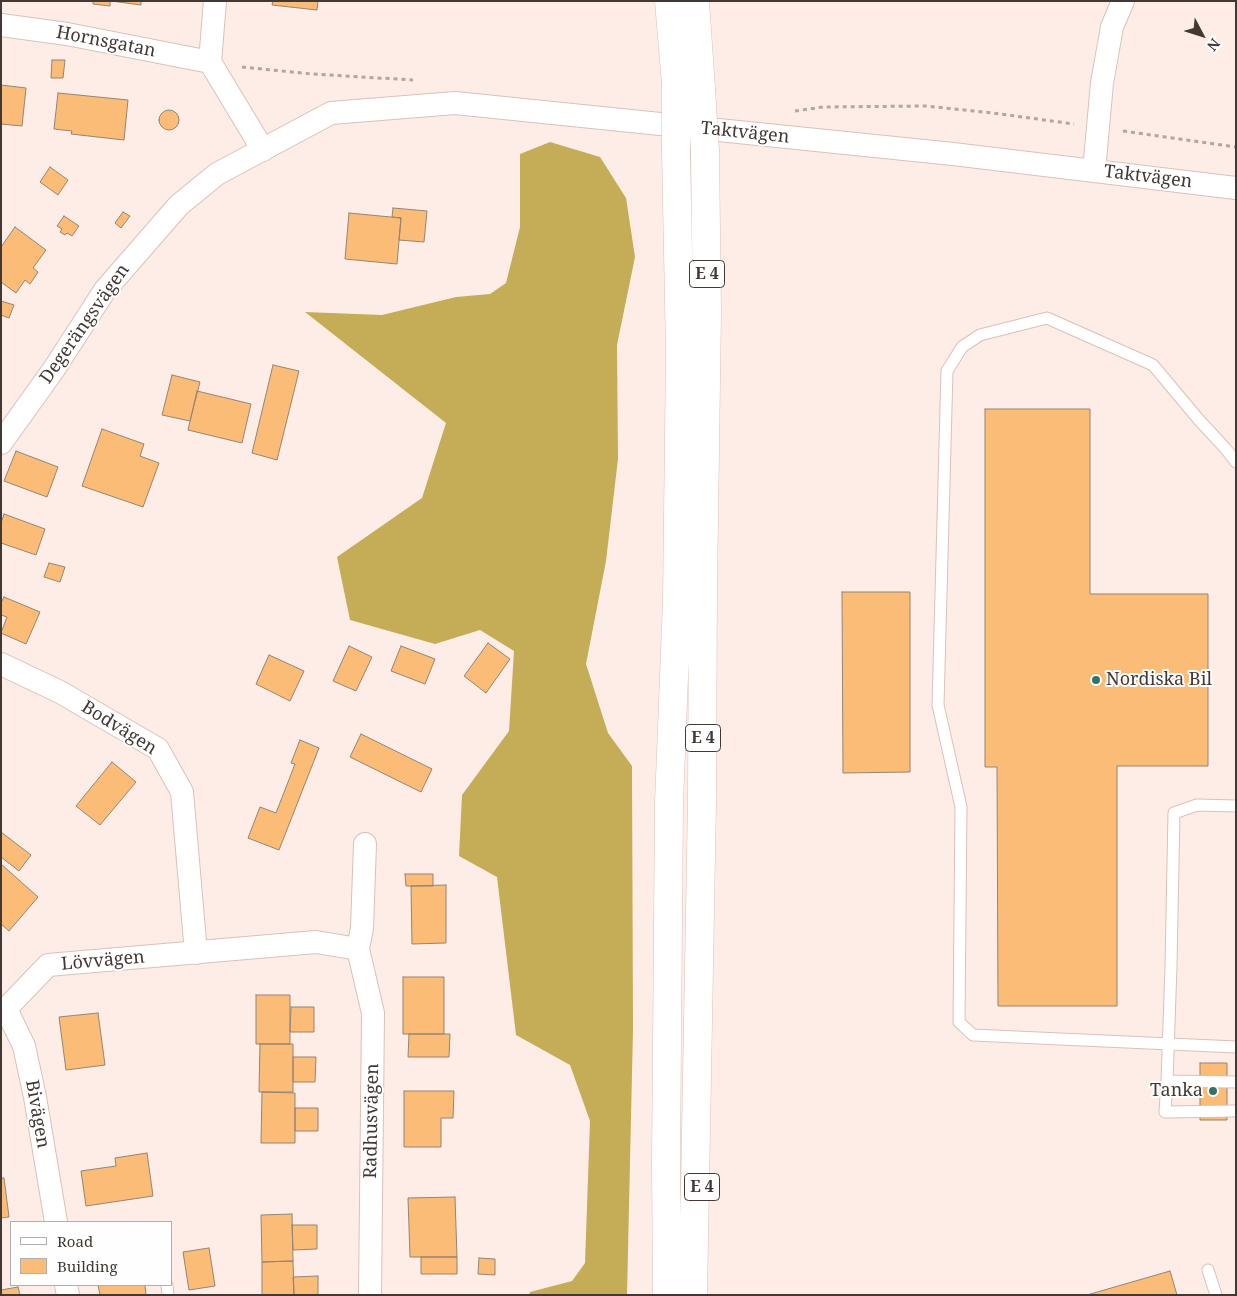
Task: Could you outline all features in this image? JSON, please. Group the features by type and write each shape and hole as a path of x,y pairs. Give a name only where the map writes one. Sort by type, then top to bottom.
{"highway":[{"name":"E 4","path":"669,1 688,87 705,151 707,387 703,588 702,812 693,1295"},
{"name":"E 4","path":"668,1295 666,1162 669,803 677,601 680,351 676,151 688,87 695,1"},
{"name":"E 4","path":"697,1079 703,1213 711,1295"},
{"name":"E 4","path":"657,1295 666,1162"}],"street":[{"path":"215,1 210,62 263,150"},
{"path":"1094,171 1102,82 1112,27 1123,1"},
{"name":"Hornsgatan","path":"1,25 67,34 210,62"},
{"name":"Taktvägen","path":"263,150 331,113 455,103 953,154 1236,188"},
{"name":"Degerängsvägen","path":"1,443 54,369 105,290 179,205 218,174 263,150"},
{"name":"Bodvägen","path":"1,664 60,692 158,748 182,792 196,953"},
{"name":"Radhusvägen","path":"365,844 362,928 358,949 373,1013 370,1295"},
{"path":"196,953 316,942 358,949"},
{"name":"Lövvägen","path":"3,1012 48,965 196,953"},
{"name":"Bivägen","path":"3,1012 24,1046 56,1221"}],"lane":[{"path":"1236,462 1153,365 1046,318 980,335 962,347 946,371 938,705 961,807 959,1022 973,1035 1236,1047"},
{"path":"1236,806 1197,806 1174,813 1166,1112 1236,1111"},
{"path":"1167,1081 1236,1082"},
{"path":"1208,1270 1216,1295"}],"shaded area":[{"path":"550,142 600,157 626,198 635,257 617,345 618,459 606,561 586,664 608,733 632,766 633,1029 627,1295 529,1295 530,1292 572,1281 585,1263 590,1121 570,1065 516,1035 497,877 459,856 462,795 509,731 514,651 480,630 435,644 350,620 337,557 422,498 446,423 305,312 382,315 456,297 490,294 506,283 520,227 520,154"}],"building":[{"path":"93,1 110,1 110,6 93,4"},
{"path":"111,1 141,1 141,5"},
{"path":"273,1 318,1 317,10 272,5"},
{"path":"52,60 65,60 63,78 51,78"},
{"path":"1,85 26,88 22,126 1,124"},
{"path":"58,93 128,100 124,140 71,134 72,131 54,129"},
{"path":"169,110 176,113 179,120 176,127 169,130 162,127 159,120 162,113"},
{"path":"50,167 68,180 58,195 40,182"},
{"path":"393,208 427,211 424,242 399,240 401,218 392,217"},
{"path":"123,212 130,216 121,228 115,223"},
{"path":"349,213 401,218 397,264 345,259"},
{"path":"64,216 79,226 72,236 60,232 62,229 57,226"},
{"path":"15,227 46,250 33,268 38,272 30,284 25,280 16,293 1,282 1,247"},
{"path":"1,301 14,305 9,318 1,315"},
{"path":"273,365 299,371 277,460 252,453"},
{"path":"172,375 200,382 190,421 162,415"},
{"path":"197,391 251,404 242,443 188,430"},
{"name":"Nordiska Bil","path":"985,409 1090,409 1090,594 1208,594 1208,766 1117,766 1117,1006 998,1006 997,767 985,767"},
{"path":"102,429 144,444 140,456 159,463 143,507 82,486"},
{"path":"16,451 58,467 47,497 4,481"},
{"path":"4,514 45,529 36,555 1,543 1,523"},
{"path":"49,563 65,567 60,582 44,577"},
{"path":"842,592 910,592 910,772 843,773"},
{"path":"4,597 40,612 26,644 1,633 7,617 1,615 1,603"},
{"path":"488,643 510,659 486,693 464,676"},
{"path":"349,646 372,657 356,691 333,681"},
{"path":"401,646 435,659 425,684 391,671"},
{"path":"269,655 304,671 290,701 256,684"},
{"path":"361,734 432,769 421,792 350,757"},
{"path":"300,740 319,748 279,850 248,838 260,807 276,813 295,764 291,763"},
{"path":"112,762 136,782 100,825 76,806"},
{"path":"1,832 31,855 19,871 1,857"},
{"path":"1,864 38,897 9,931 1,924"},
{"path":"405,874 433,874 433,886 406,886"},
{"path":"446,885 446,943 412,944 411,886"},
{"path":"403,977 444,977 444,1034 403,1034"},
{"path":"256,995 290,995 290,1044 256,1044"},
{"path":"291,1007 314,1007 314,1032 290,1032"},
{"path":"98,1013 105,1065 66,1070 59,1017"},
{"path":"409,1034 450,1034 449,1057 408,1057"},
{"path":"260,1044 293,1044 293,1092 259,1092"},
{"path":"293,1057 316,1057 315,1082 293,1082"},
{"name":"Tanka","path":"1200,1063 1227,1063 1227,1120 1200,1120"},
{"path":"404,1091 454,1091 453,1118 441,1118 441,1147 404,1147"},
{"path":"262,1092 295,1093 295,1143 261,1143"},
{"path":"295,1108 318,1108 318,1131 295,1131"},
{"path":"147,1153 153,1196 86,1206 81,1171 116,1166 115,1158"},
{"path":"1,1178 4,1178 9,1217 1,1218"},
{"path":"455,1197 457,1257 410,1257 408,1198"},
{"path":"292,1214 293,1261 262,1262 261,1215"},
{"path":"292,1225 317,1225 317,1249 293,1250"},
{"path":"209,1248 215,1286 189,1290 183,1252"},
{"path":"421,1257 457,1257 457,1274 421,1274"},
{"path":"479,1258 495,1259 495,1275 478,1274"},
{"path":"293,1261 294,1295 262,1295 262,1262"},
{"path":"1170,1271 1177,1295 1087,1295"},
{"path":"318,1276 318,1295 294,1295 293,1277"},
{"path":"98,1286 145,1286 146,1295 100,1295"},
{"path":"18,1287 20,1295 1,1295 1,1290"}],"place":[{"name":"Nordiska Bil","path":"1096,680"},
{"name":"Tanka","path":"1213,1091"}]}
